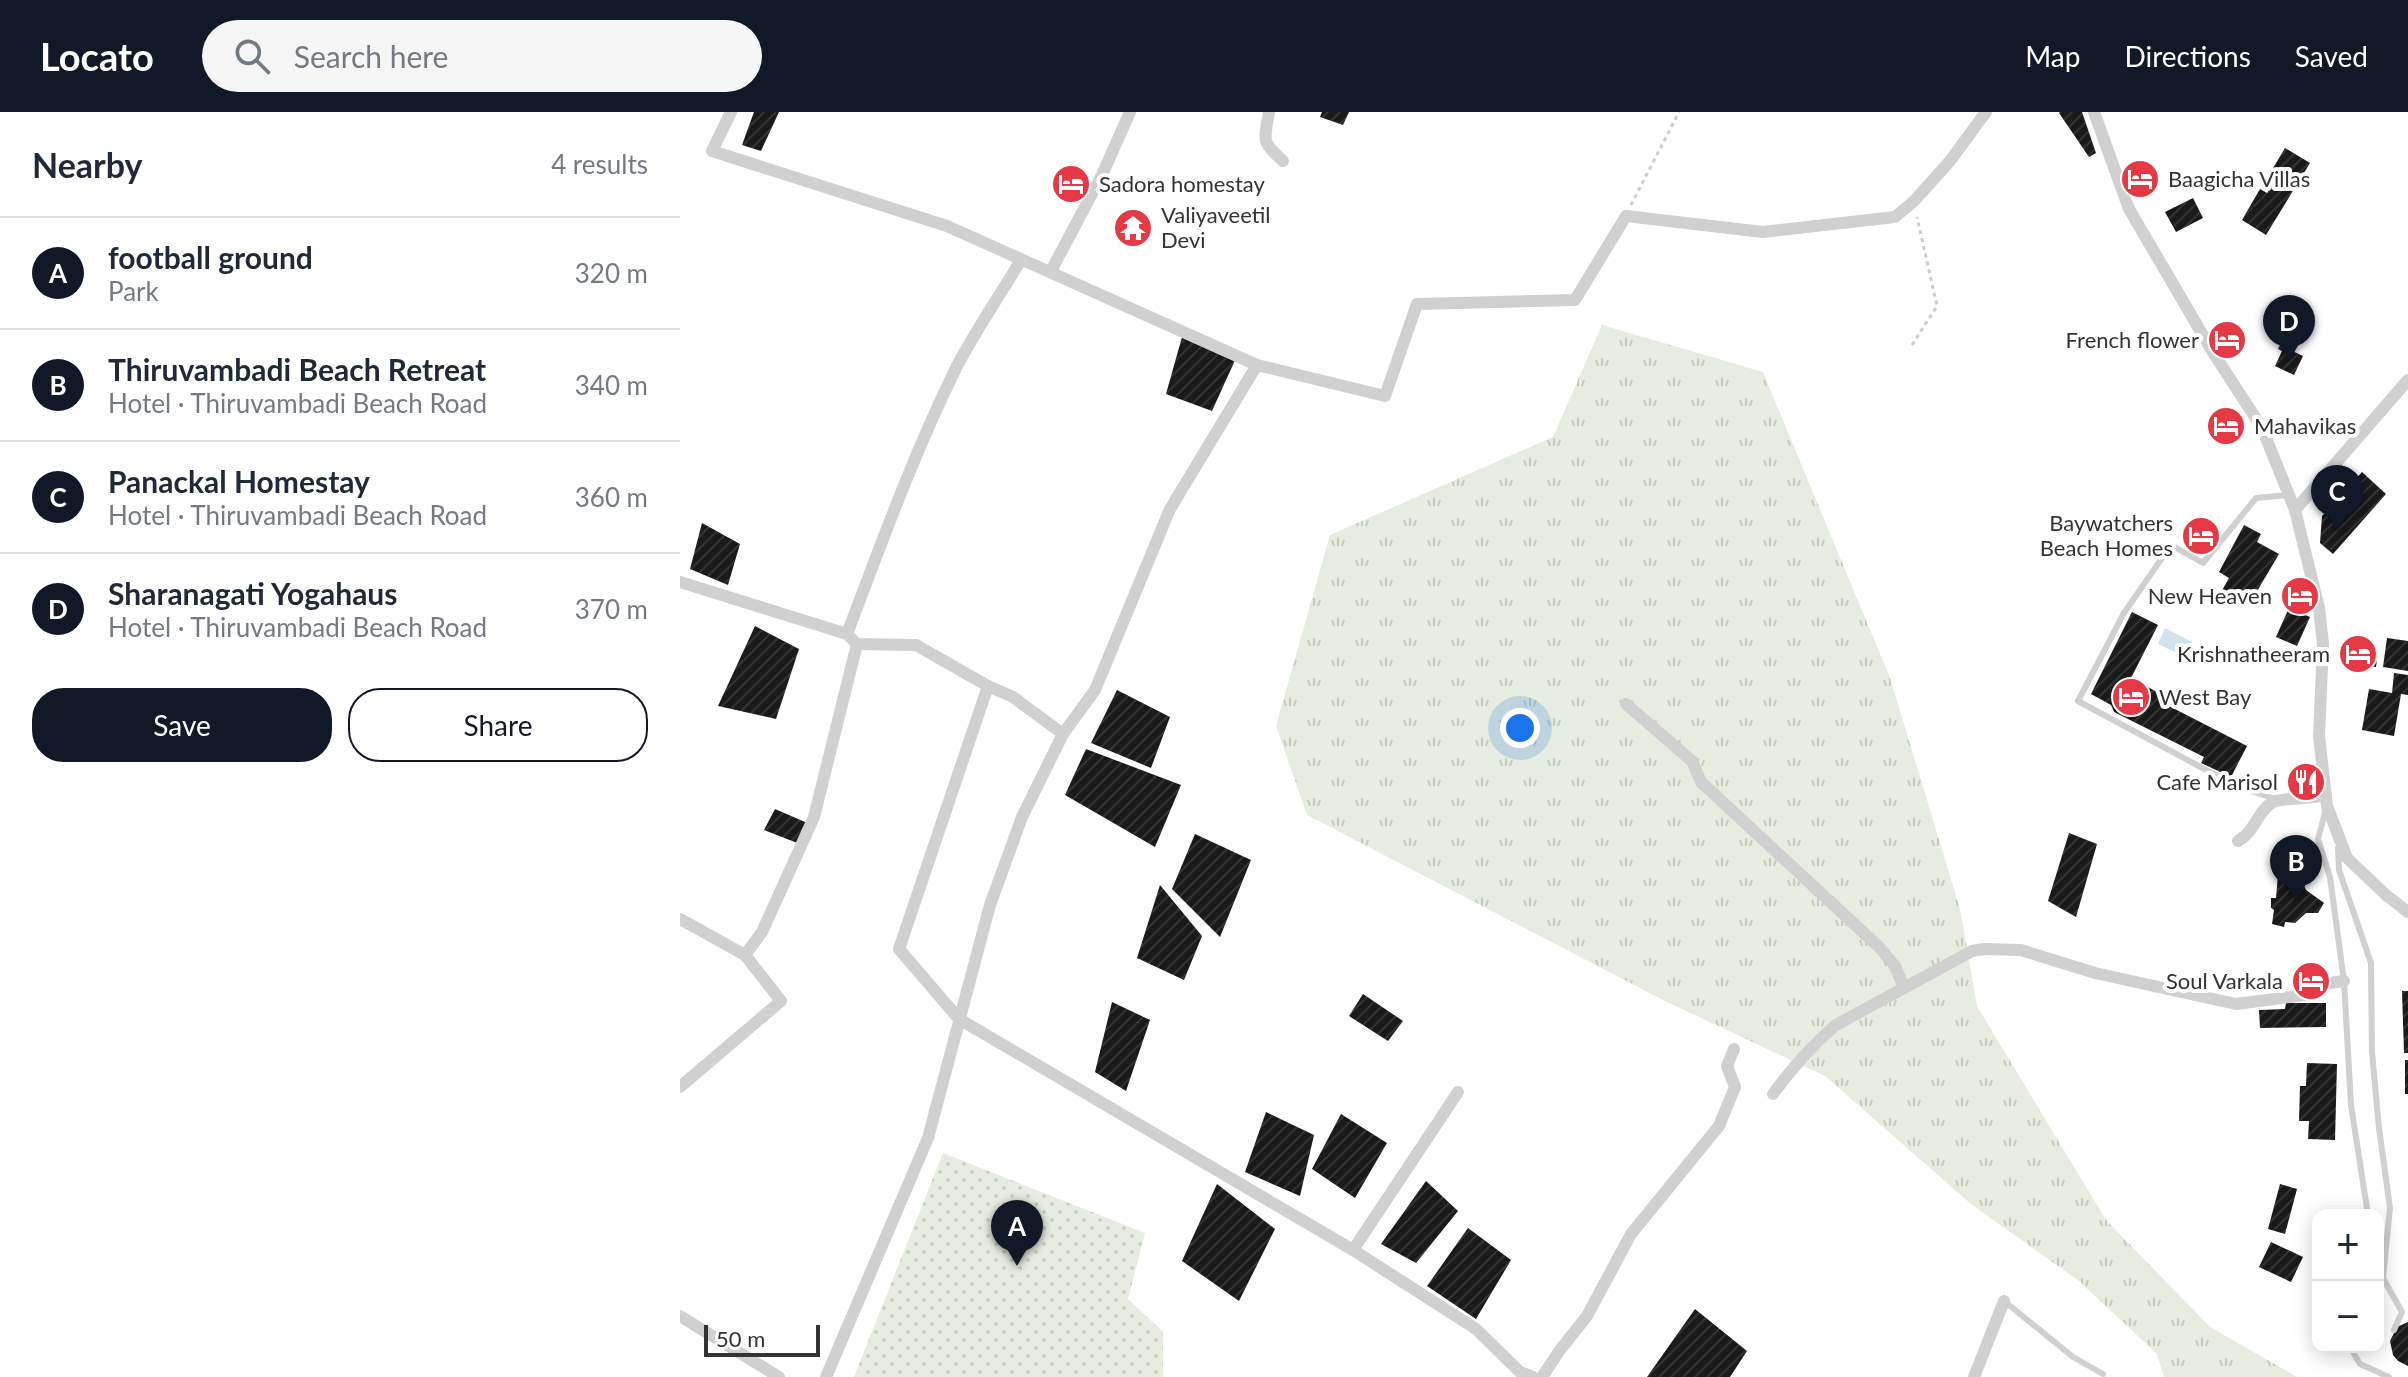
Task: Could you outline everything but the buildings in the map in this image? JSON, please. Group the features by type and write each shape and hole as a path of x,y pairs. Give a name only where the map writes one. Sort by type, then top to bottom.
{"street":[{"path":"731,112 712,151 947,226 1257,365 1385,396 1417,304 1575,300 1626,216 1763,232 1895,217 1950,161 1986,112"},
{"path":"1051,271 1102,175 1130,112"},
{"path":"1269,112 1265,140 1267,147 1283,161"},
{"path":"2094,112 2129,209 2214,354 2262,428 2295,510 2319,608 2319,736 2326,800 2347,858 2408,912"},
{"path":"745,955 762,932 814,817 852,639 886,530 959,364 1021,260"},
{"path":"826,1377 928,1138 990,905 1022,817 1063,734 1095,690 1170,509 1257,365"},
{"path":"2295,510 2408,380"},
{"path":"680,582 852,639 916,645 1013,697 1063,734"},
{"path":"988,686 899,949 959,1019 1353,1250 1476,1329 1524,1375"},
{"path":"1626,704 1692,761 1701,782 1879,947 1895,966 1904,988"},
{"path":"2238,841 2250,833 2267,807 2279,800 2326,800"},
{"path":"680,919 745,955 781,1001 680,1087"},
{"path":"1773,1094 1791,1069 1836,1025 1972,951 2021,950 2095,973 2236,1004 2305,995 2330,983 2344,981"},
{"path":"1542,1377 1587,1316 1631,1234 1719,1126 1735,1087 1727,1066 1734,1049"},
{"path":"1353,1250 1458,1092"},
{"path":"1974,1377 2004,1301"},
{"path":"680,1316 779,1377"}],"lane":[{"path":"2279,800 2234,785 2078,701 2124,613 2171,545 2203,563 2256,498 2289,495"},
{"path":"2326,800 2318,839 2330,877 2344,981 2351,1105 2367,1209"},
{"path":"2326,800 2338,851 2339,870 2371,963 2372,1052 2390,1208 2383,1278 2402,1312 2394,1330"},
{"path":"2004,1301 2073,1357 2103,1374"},
{"path":"2354,1353 2360,1364 2389,1377"}],"path":[{"path":"1626,216 1679,112"},
{"path":"1912,345 1937,306 1914,201"}],"green space":[{"path":"1602,325 1763,372 1890,678 1960,909 1977,1006 2106,1220 2210,1327 2297,1377 2164,1377 2157,1354 2079,1281 1971,1204 1825,1076 1667,1002 1307,815 1276,726 1330,535 1553,437"},
{"path":"943,1153 1145,1233 1128,1299 1163,1332 1163,1377 854,1377"}],"water":[{"path":"2165,628 2192,642 2185,657 2158,644"}],"place":[{"name":"Baagicha Villas","path":"2140,179"},
{"name":"Sadora homestay","path":"1071,184"},
{"name":"Valiyaveetil Devi","path":"1133,228"},
{"name":"French flower","path":"2227,340"},
{"name":"Sharanagati Yogahaus","path":"2289,361"},
{"name":"Mahavikas","path":"2226,426"},
{"name":"Panackal Homestay","path":"2337,531"},
{"name":"Baywatchers Beach Homes","path":"2201,536"},
{"name":"New Heaven","path":"2300,596"},
{"name":"Krishnatheeram","path":"2358,654"},
{"name":"West Bay","path":"2131,697"},
{"name":"Cafe Marisol","path":"2306,782"},
{"name":"Thiruvambadi Beach Retreat","path":"2296,901"},
{"name":"Soul Varkala","path":"2311,981"},
{"name":"football ground","path":"1017,1266"}]}
